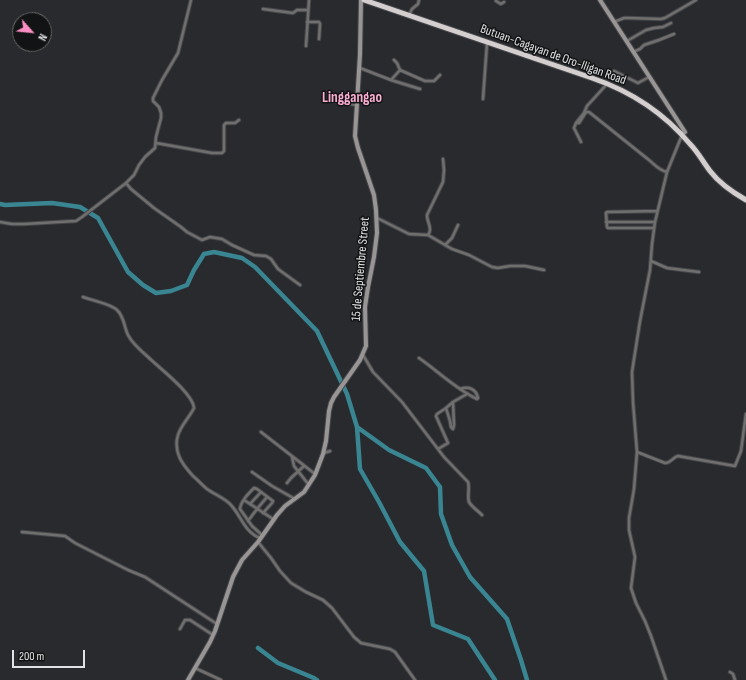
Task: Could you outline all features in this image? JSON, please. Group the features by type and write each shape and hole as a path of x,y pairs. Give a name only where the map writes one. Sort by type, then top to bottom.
{"highway":[{"name":"Butuan-Cagayan de Oro-Iligan Road","path":"362,0 607,83 629,94 646,104 682,134 716,178 746,200"}],"street":[{"path":"0,222 24,224 76,220 93,209 134,175 145,157 156,147 156,136 161,114 159,107 153,101 153,98 178,53 191,0"},
{"path":"306,46 308,0"},
{"name":"15 de Septiembre Street","path":"188,680 213,635 236,569 261,539 273,519 285,506 304,492 315,475 324,454 330,407 336,393 363,355 366,346 365,307 377,233 374,195 356,144 355,131 360,68 362,0"},
{"path":"409,15 413,8 418,4 419,0"},
{"path":"496,0 501,4 504,2"},
{"path":"600,0 685,132 682,134 668,172 654,222 651,261 632,372 638,452 629,518 629,530 634,557 631,588 651,636 666,680"},
{"path":"614,22 624,18 665,18 696,0"},
{"path":"263,9 293,13 298,10 307,10"},
{"path":"307,22 318,22 320,24 319,39"},
{"path":"627,41 646,30 662,27 671,23"},
{"path":"633,52 640,49 644,45 674,34"},
{"path":"483,99 487,42"},
{"path":"394,60 400,70"},
{"path":"396,75 399,67"},
{"path":"360,68 420,89"},
{"path":"392,80 400,70"},
{"path":"400,70 428,81 434,81 440,75"},
{"path":"614,72 638,83 649,77"},
{"path":"581,142 574,131 576,123 584,113 587,106 607,83"},
{"path":"330,101 357,105"},
{"path":"576,123 579,123 586,112 589,112 658,168 668,172"},
{"path":"156,143 222,154 224,151 224,125 226,123 235,124 239,120"},
{"path":"428,235 431,228 427,215 443,182 443,159"},
{"path":"126,183 154,208 189,234 202,240 209,237 222,239 232,246 256,256 266,256 271,259 278,269 300,285"},
{"path":"653,228 607,228 606,214 607,212 657,212"},
{"path":"376,218 409,234 428,235 456,251 495,268 525,266 544,270"},
{"path":"606,222 654,222"},
{"path":"445,245 452,238 458,225"},
{"path":"651,261 667,268 699,272"},
{"path":"82,297 109,305 119,311 127,333 132,341 155,364 169,375 191,400 194,408 177,436 176,446 181,462 186,469 202,484 231,505 248,530 254,536 261,539"},
{"path":"363,355 373,372 402,402 438,449 468,482 469,501 482,515"},
{"path":"420,358 460,389 467,394 477,399 479,398 471,388 460,389"},
{"path":"438,449 448,443 436,415 437,413 467,394"},
{"path":"446,408 451,427 453,428 453,402"},
{"path":"638,452 665,463 678,456 735,466 741,451 746,414"},
{"path":"261,432 315,475"},
{"path":"324,454 330,451"},
{"path":"292,457 293,465 309,485"},
{"path":"287,483 304,466"},
{"path":"252,472 272,486 296,499"},
{"path":"263,513 273,502 267,496 254,488 244,500 240,509 254,528 280,571 291,583 323,600 332,608 358,641 366,645 390,649 397,653 415,680"},
{"path":"250,504 261,492"},
{"path":"248,521 267,496"},
{"path":"244,500 273,519"},
{"path":"22,532 65,536 75,543 145,577 217,624"},
{"path":"180,629 183,622 190,620 213,635"},
{"path":"195,668 221,680"},
{"path":"730,672 733,674 735,680"}],"waterway":[{"path":"0,204 52,203 80,207 98,218 128,272 143,285 156,293 171,291 187,285 204,254 214,252 242,258 255,267 317,331 347,394 357,427 360,469 400,542 424,571 433,625 468,639 495,680"},
{"path":"357,427 389,450 426,468 440,487 441,514 452,545 470,577 507,619 527,680"},
{"path":"258,648 278,663 317,680"}],"district":[{"name":"Linggangao","path":"352,98"}]}
